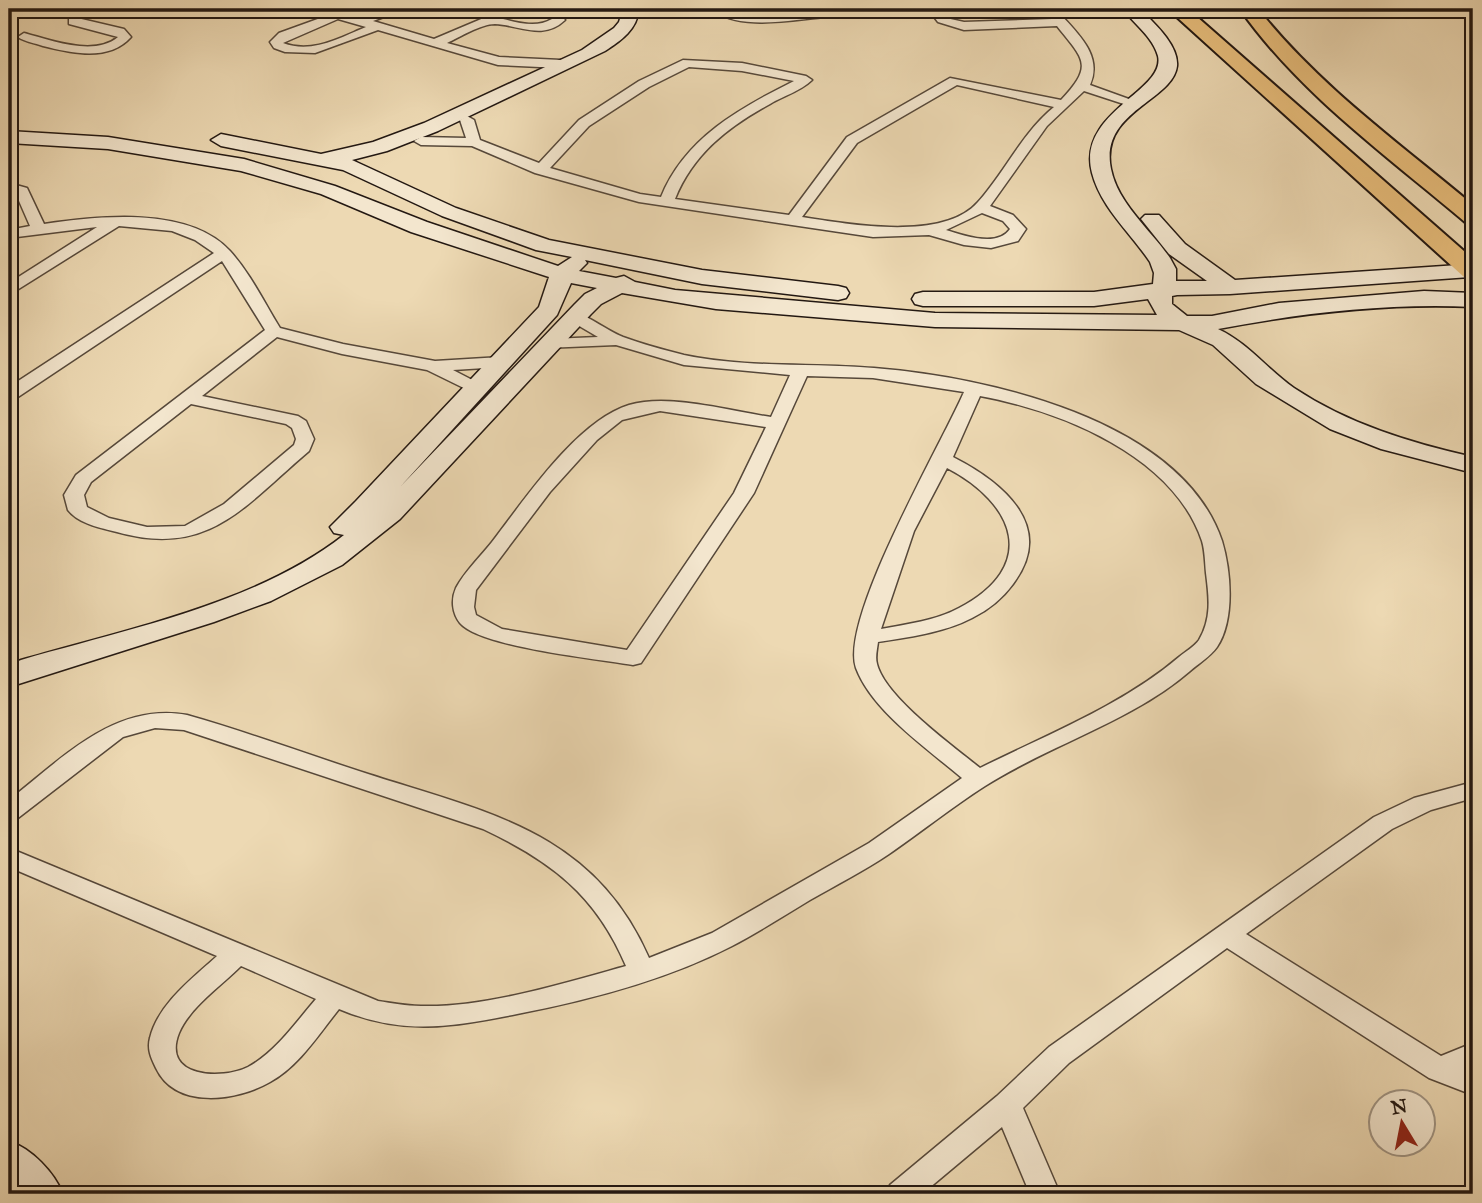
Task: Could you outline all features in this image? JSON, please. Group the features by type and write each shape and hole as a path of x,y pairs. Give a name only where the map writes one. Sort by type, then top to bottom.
{"main road":[{"path":"1177,9 1472,271"},
{"path":"1249,9 1276,44 1316,84 1473,217"}],"street":[{"path":"63,26 84,9"},
{"path":"316,9 498,61 528,79"},
{"path":"359,22 399,9"},
{"path":"435,43 513,9"},
{"path":"492,20 536,28 559,20 555,15 531,9"},
{"path":"719,9 730,15 748,18 826,13 823,9"},
{"path":"934,9 942,20 964,26 1061,22"},
{"path":"412,139 474,142 540,170 613,192 666,203 873,232 930,230 953,223 981,208 1042,123 1064,105 1081,86 1088,73 1086,54 1049,9"},
{"path":"1131,9 1153,30 1169,63 1164,76 1155,87 1115,120 1101,143 1102,177 1166,273 1159,301 1161,307 1181,321 1220,339 1264,378 1287,394 1367,437 1418,453 1473,465"},
{"path":"1146,9 1182,44 1189,66 1182,80 1137,119 1123,139 1122,179 1128,192 1177,249 1244,299 1247,316 1244,326 1251,340 1305,383 1373,418 1432,438 1473,448"},
{"path":"338,15 283,36 276,42 298,51 317,49 376,27"},
{"path":"287,176 300,165 412,139 467,120 528,79 622,44 637,17"},
{"path":"9,39 63,26 120,32 125,37 112,46 84,50 23,37"},
{"path":"498,61 576,61"},
{"path":"328,190 357,183 386,157 412,139 576,61"},
{"path":"540,170 584,123 644,84 687,63 742,66 806,80 717,132 684,166 671,184 666,203"},
{"path":"792,221 852,140 956,81 1064,105"},
{"path":"1081,86 1133,103"},
{"path":"467,120 474,142"},
{"path":"9,122 157,130 323,159 366,173 475,222 544,245 751,284 901,298 1063,300 1194,287 1472,271"},
{"path":"9,137 108,143 167,150 287,176 419,227 561,274 615,286 716,302 899,318 988,322 1212,323 1279,310 1424,298 1473,300"},
{"path":"9,187 22,191 39,229"},
{"path":"930,230 974,243 987,244 1010,239 1016,234 1018,229 1015,223 981,208"},
{"path":"9,290 118,220"},
{"path":"9,234 118,220 188,232 204,238 224,253 274,331 342,349 432,366 501,362"},
{"path":"9,395 224,253"},
{"path":"9,677 32,667 203,616 254,589 335,534 366,507 549,310 559,288 561,274 577,262 593,256"},
{"path":"9,659 110,623 254,589 313,570 357,542 390,513 593,299 632,279 636,274 634,264"},
{"path":"9,857 375,1012 422,1017 474,1012 560,995 642,972 721,940 878,849 978,779 1159,686 1208,644 1221,607 1212,542 1195,508 1168,476 1133,448 1091,424 1049,407 974,389 884,374 718,366 684,360 616,341 575,317"},
{"path":"188,398 292,420 300,425 305,439 302,447 214,522 186,533 170,536 148,534 92,518 78,510 74,495 83,479 274,331"},
{"path":"551,344 616,341"},
{"path":"432,366 476,389"},
{"path":"777,423 660,406 636,409 616,416 591,436 543,488 466,589 462,604 465,617 477,628 497,635 633,657 744,493 777,423 801,371"},
{"path":"974,389 943,459 909,520 867,638 866,666 874,682 893,704 978,779"},
{"path":"867,638 930,626 965,613 992,596 1011,576 1017,563 1020,531 1010,509 993,489 943,459"},
{"path":"9,812 120,728 155,719 187,723 492,823 527,838 559,858 595,890 629,939 642,972"},
{"path":"901,1194 1007,1105 1059,1055 1383,823 1423,804 1473,790"},
{"path":"1227,935 1439,1070 1473,1083"},
{"path":"237,954 178,1014 166,1030 162,1048 166,1064 178,1077 195,1085 217,1087 241,1083 262,1073 280,1058 334,996"},
{"path":"1439,1070 1473,1054"},
{"path":"1007,1105 1045,1194"},
{"path":"9,1158 42,1194"}]}
